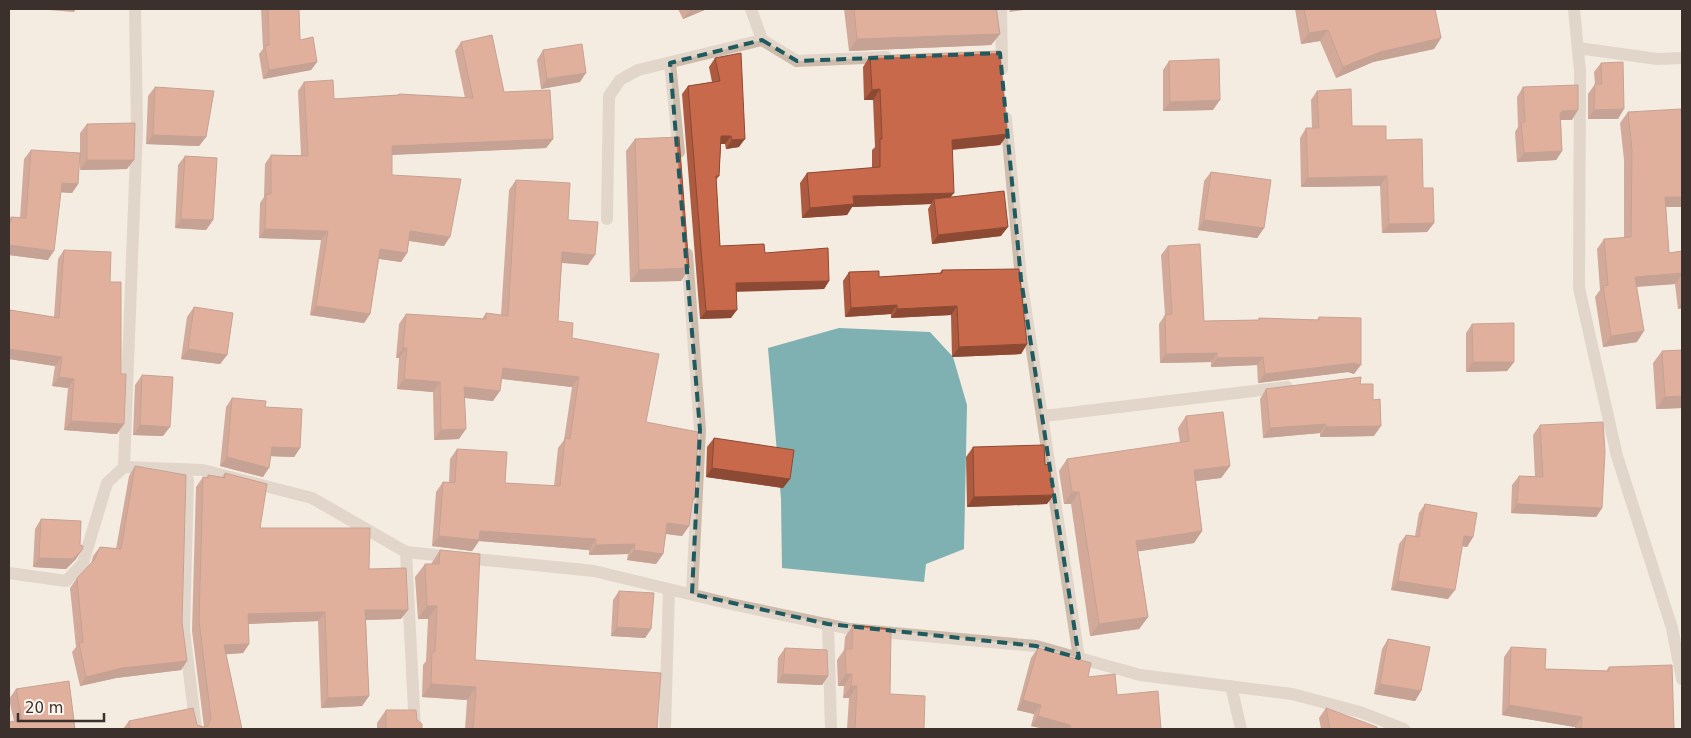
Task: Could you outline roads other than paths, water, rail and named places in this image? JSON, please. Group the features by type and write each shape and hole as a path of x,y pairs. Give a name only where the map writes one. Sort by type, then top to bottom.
{"street":[{"path":"9,573 66,580 83,563 107,483 124,467 137,129 136,9"},
{"path":"751,9 762,40 797,61 903,57"},
{"path":"1001,9 995,53 1003,82"},
{"path":"1574,9 1580,71 1579,288 1617,456 1672,628 1682,680"},
{"path":"607,218 609,96 620,80 638,70 762,40"},
{"path":"1578,48 1657,59 1682,58"},
{"path":"670,63 680,165"},
{"path":"1005,102 1021,280 1044,416 1052,489 1079,658"},
{"path":"686,244 700,430 692,594"},
{"path":"1044,416 1300,385"},
{"path":"124,467 203,470 312,498 406,552 594,571 850,629 1036,646 1140,675 1292,694 1360,712 1404,729"},
{"path":"180,469 188,480 184,631 196,729"},
{"path":"406,552 415,729"},
{"path":"665,729 668,589"},
{"path":"828,624 831,729"},
{"path":"1231,686 1241,729"}],"water":[{"path":"839,328 930,332 953,357 967,405 964,549 926,564 924,582 782,568 781,499 768,348"}]}
